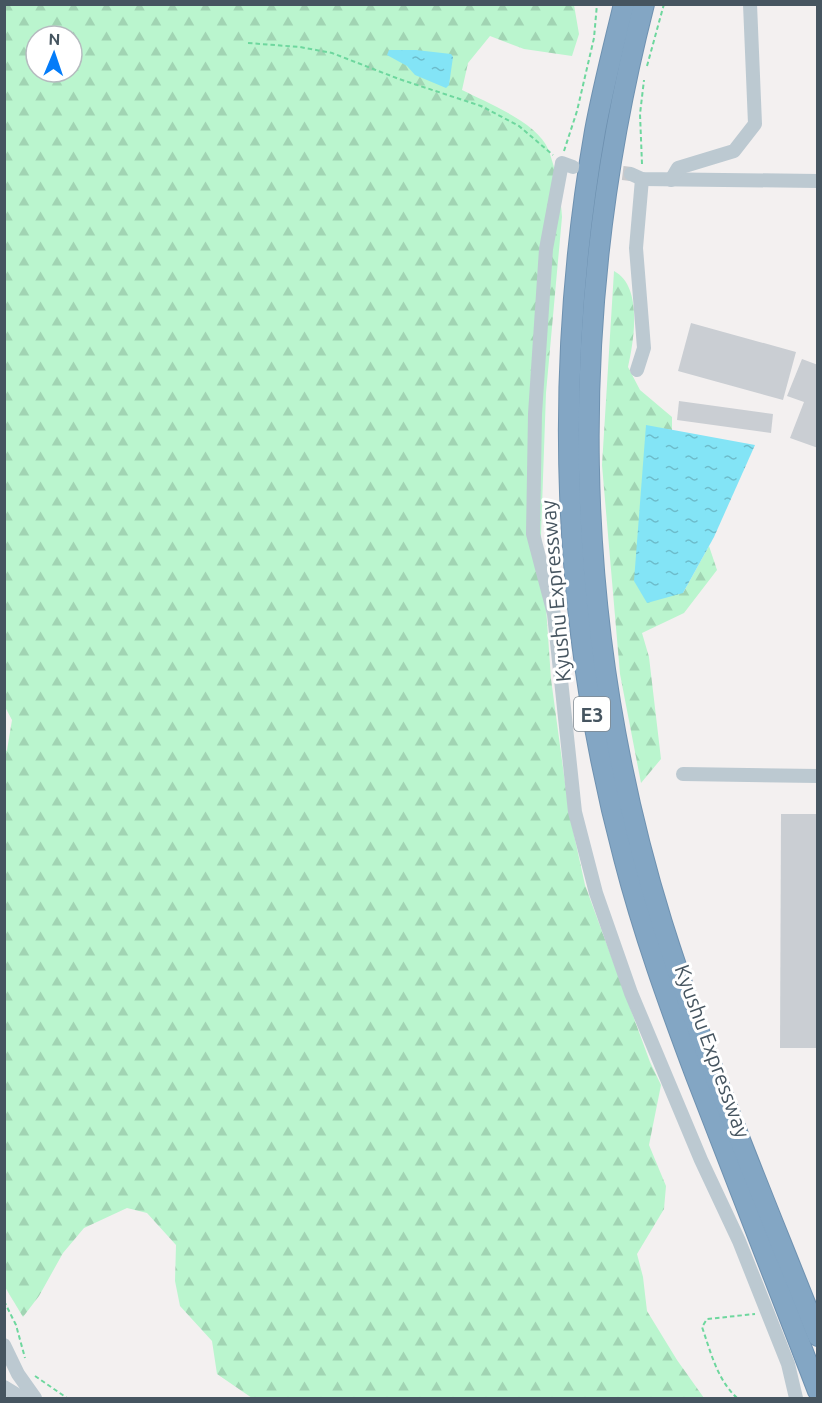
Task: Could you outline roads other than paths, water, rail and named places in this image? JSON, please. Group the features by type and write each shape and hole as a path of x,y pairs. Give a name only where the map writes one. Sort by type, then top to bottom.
{"highway":[{"name":"Kyushu Expressway","path":"624,4 596,127 585,196 574,297 569,406 570,506 572,554 590,702 603,773 623,858 666,994 818,1392"},
{"name":"Kyushu Expressway","path":"644,4 614,135 599,235 593,301 588,411 589,496 591,551 602,652 619,756 662,922 716,1078 818,1336"}],"street":[{"path":"671,180 678,168 734,151 755,124 750,4"},
{"path":"567,165 546,249 535,414 533,534 554,614 575,812 596,893 631,993 701,1160 739,1241 788,1364 796,1398"},
{"path":"637,370 644,348 636,248 636,177 671,180 818,182"},
{"path":"683,774 818,776"},
{"path":"4,1345 18,1374 35,1398"},
{"path":"4,1387 22,1398"}],"water":[{"path":"389,50 451,54 453,57 449,85 446,88 415,75 407,66 387,55"},
{"path":"646,425 755,445 714,537 683,593 647,603 634,581"}],"tunnel":[{"path":"581,168 631,174"}]}
